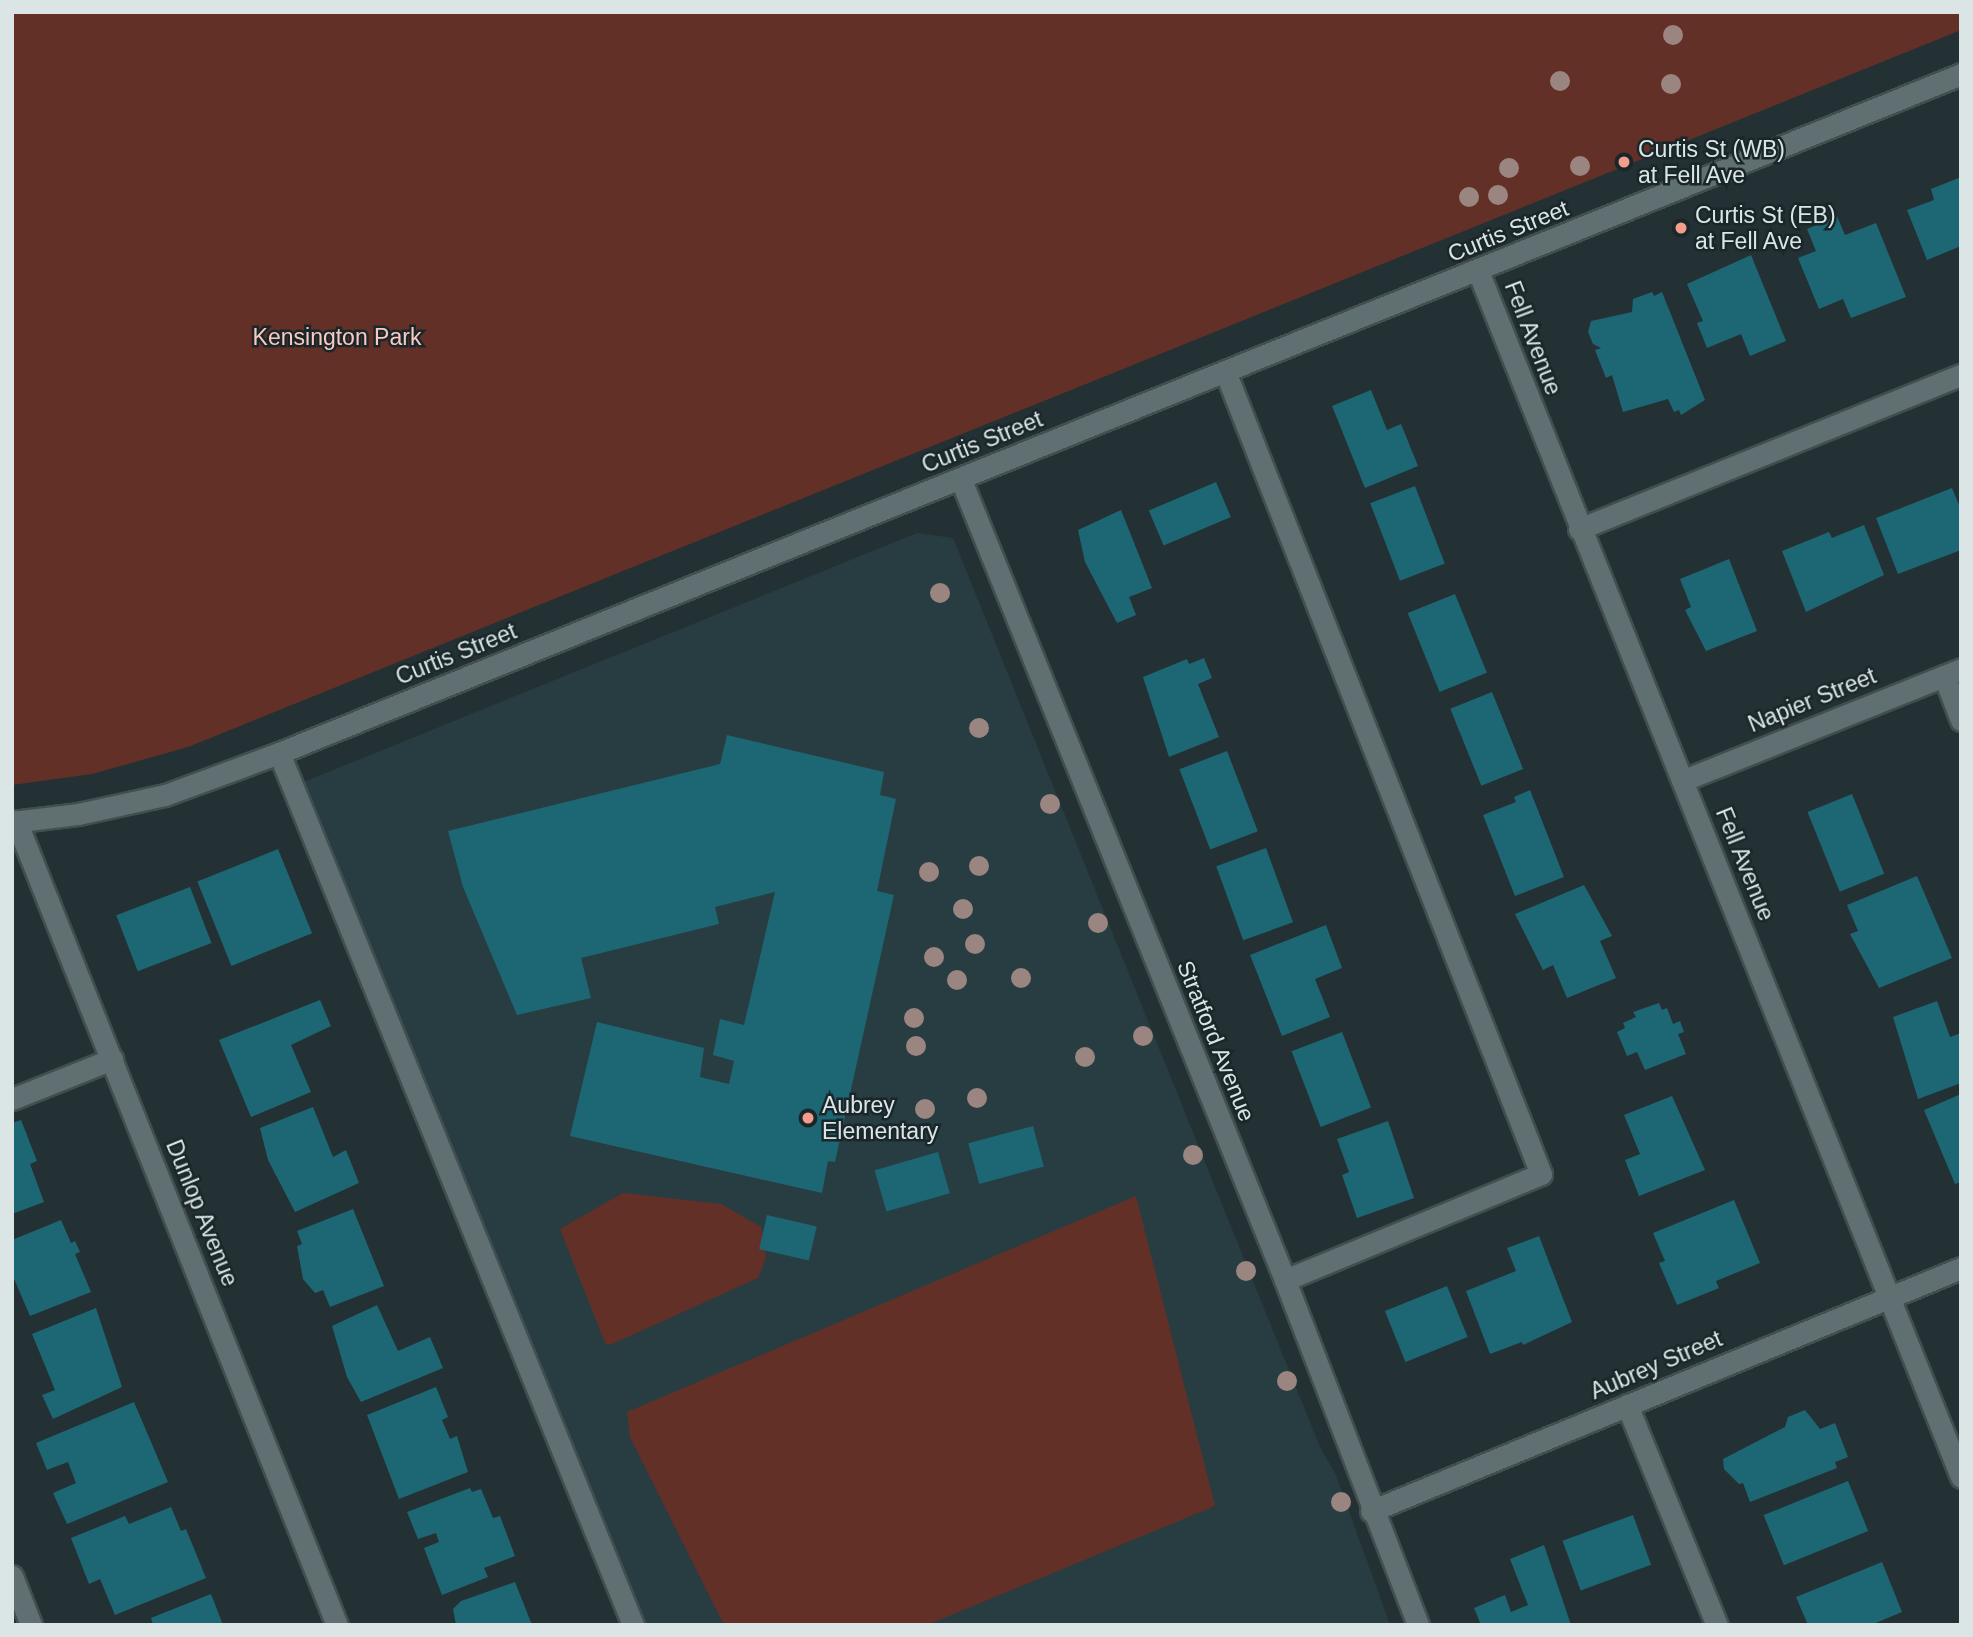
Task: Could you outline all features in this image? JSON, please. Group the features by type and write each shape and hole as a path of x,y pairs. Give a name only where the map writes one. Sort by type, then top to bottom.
{"street":[{"name":"Curtis Street","path":"14,822 78,814 165,795 279,753 961,480 1961,74"},
{"name":"Fell Avenue","path":"1478,271 1961,1477"},
{"path":"1226,372 1541,1174 1285,1280"},
{"path":"1580,529 1961,375"},
{"name":"Stratford Avenue","path":"961,480 1285,1280 1371,1511 1418,1625"},
{"path":"1952,672 1961,720"},
{"name":"Napier Street","path":"1684,780 1952,672"},
{"path":"279,753 634,1625"},
{"name":"Dunlop Avenue","path":"14,822 112,1059 337,1625"},
{"path":"12,1099 112,1059"},
{"name":"Aubrey Street","path":"1371,1511 1961,1268"},
{"path":"1627,1405 1717,1625"},
{"path":"12,1576 32,1625"}],"shaded area":[{"name":"Aubrey Elementary","path":"917,533 953,538 1320,1447 1336,1475 1390,1625 633,1625 294,786"}],"green space":[{"name":"Kensington Park","path":"12,12 1961,12 1961,30 188,747 92,774 12,785"},
{"path":"623,1193 721,1204 761,1227 766,1258 758,1278 610,1345 605,1343 560,1229"},
{"path":"1136,1196 1215,1506 927,1625 724,1625 630,1437 627,1412"}],"building":[{"path":"1961,177 1961,246 1927,260 1907,210 1934,200 1931,189"},
{"path":"1837,216 1845,235 1876,223 1906,297 1851,318 1843,299 1819,309 1798,258 1816,251 1807,229"},
{"path":"1751,255 1786,341 1750,356 1741,334 1707,348 1697,323 1703,321 1687,284"},
{"path":"1652,292 1654,296 1662,292 1705,400 1681,415 1679,410 1674,412 1668,399 1623,412 1612,375 1606,378 1595,350 1601,348 1593,344 1588,332 1591,321 1632,312 1633,299"},
{"path":"1371,390 1387,430 1401,424 1418,466 1365,488 1332,406"},
{"path":"1216,482 1231,517 1164,546 1149,511"},
{"path":"1415,486 1445,563 1400,581 1370,503"},
{"path":"1952,488 1961,510 1961,550 1898,574 1876,518"},
{"path":"1121,510 1152,588 1129,597 1136,615 1117,623 1085,562 1078,530"},
{"path":"1864,525 1884,575 1806,612 1782,551 1829,532 1832,538"},
{"path":"1729,559 1757,631 1706,651 1685,610 1691,607 1680,579"},
{"path":"1455,594 1487,673 1440,692 1408,613"},
{"path":"1204,658 1212,678 1198,684 1219,737 1169,757 1143,677 1187,659 1189,664"},
{"path":"1492,692 1523,769 1481,786 1450,709"},
{"path":"727,735 884,772 880,795 896,799 877,891 894,895 835,1162 828,1161 822,1193 570,1136 597,1022 704,1048 700,1077 729,1084 734,1061 713,1055 720,1019 744,1025 775,892 715,907 719,924 581,958 591,998 517,1015 463,887 448,831 720,764"},
{"path":"1227,751 1258,831 1210,850 1179,769"},
{"path":"1530,790 1564,877 1515,896 1483,815 1516,802 1514,797"},
{"path":"1852,794 1884,874 1840,892 1807,812"},
{"path":"1266,848 1293,922 1243,940 1216,866"},
{"path":"278,849 312,933 231,966 197,882"},
{"path":"1917,876 1952,958 1879,988 1850,934 1858,931 1847,905"},
{"path":"1584,885 1612,936 1600,941 1616,978 1567,998 1553,965 1543,970 1515,914"},
{"path":"190,887 212,943 138,971 116,915"},
{"path":"1326,925 1342,968 1315,979 1330,1017 1282,1036 1250,955"},
{"path":"320,1000 331,1026 291,1045 311,1092 251,1117 219,1040"},
{"path":"1937,1001 1950,1037 1961,1033 1961,1083 1918,1099 1893,1017"},
{"path":"1659,1003 1662,1010 1667,1008 1673,1024 1680,1021 1684,1032 1678,1034 1686,1054 1645,1070 1637,1052 1627,1056 1617,1032 1625,1028 1623,1023 1636,1017 1633,1012"},
{"path":"1342,1032 1371,1108 1321,1127 1292,1051"},
{"path":"1961,1094 1961,1182 1955,1184 1924,1110"},
{"path":"1672,1096 1705,1170 1639,1196 1625,1160 1640,1154 1624,1115"},
{"path":"313,1107 333,1157 346,1150 359,1183 295,1212 268,1160 260,1128"},
{"path":"21,1120 37,1161 30,1164 44,1202 12,1214 12,1123"},
{"path":"1388,1121 1414,1198 1357,1218 1342,1175 1349,1172 1337,1139"},
{"path":"1033,1126 1044,1167 979,1184 968,1143"},
{"path":"938,1152 950,1193 886,1212 875,1170"},
{"path":"1734,1200 1760,1263 1716,1281 1719,1288 1677,1305 1659,1263 1665,1261 1653,1233"},
{"path":"353,1209 384,1286 330,1307 323,1290 315,1293 303,1279 297,1246 302,1244 297,1231"},
{"path":"767,1215 817,1226 809,1261 759,1249"},
{"path":"61,1220 71,1243 75,1241 80,1252 75,1254 91,1292 30,1316 12,1274 12,1240"},
{"path":"1539,1236 1572,1322 1523,1345 1522,1342 1490,1354 1466,1291 1516,1271 1507,1248"},
{"path":"1447,1286 1468,1337 1405,1362 1385,1311"},
{"path":"377,1305 398,1351 430,1337 443,1368 361,1402 347,1377 332,1326"},
{"path":"96,1308 122,1387 53,1419 42,1395 55,1390 32,1334"},
{"path":"436,1387 448,1417 442,1420 450,1439 457,1436 468,1472 399,1499 367,1415"},
{"path":"134,1402 168,1482 67,1524 53,1493 76,1483 68,1462 47,1470 36,1443"},
{"path":"1805,1410 1820,1429 1835,1423 1848,1457 1835,1462 1837,1468 1750,1502 1743,1483 1739,1484 1724,1469 1723,1459 1785,1427 1788,1417"},
{"path":"1848,1481 1868,1531 1784,1565 1764,1515"},
{"path":"470,1488 472,1492 481,1489 493,1518 500,1516 515,1556 484,1568 488,1577 442,1595 424,1548 439,1542 436,1533 418,1539 407,1512"},
{"path":"171,1507 181,1531 186,1529 206,1578 115,1615 100,1579 89,1584 71,1538 125,1516 129,1524"},
{"path":"1633,1515 1651,1565 1581,1590 1563,1541"},
{"path":"1544,1545 1571,1625 1481,1625 1474,1608 1505,1595 1511,1612 1528,1605 1510,1559"},
{"path":"1882,1562 1902,1612 1871,1625 1808,1625 1796,1597"},
{"path":"515,1582 532,1625 456,1625 453,1609 461,1601"},
{"path":"211,1594 223,1625 153,1625 151,1618"}],"place":[{"name":"Curtis St (WB) at Fell Ave","path":"1624,162"},
{"name":"Curtis St (EB) at Fell Ave","path":"1681,228"},
{"name":"Aubrey Elementary","path":"808,1118"}]}
